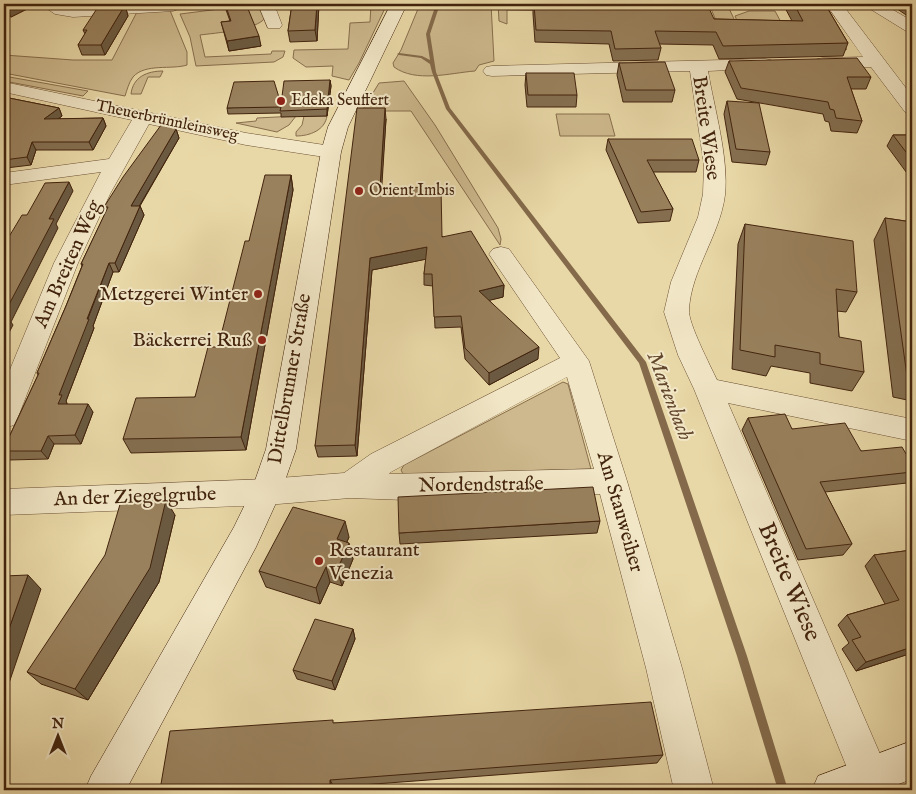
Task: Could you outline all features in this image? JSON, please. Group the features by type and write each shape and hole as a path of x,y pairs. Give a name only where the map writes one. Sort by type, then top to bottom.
{"street":[{"path":"50,4 61,11 73,12 173,6"},
{"path":"266,4 274,26"},
{"name":"Dittelbrunner Straße","path":"105,790 245,537 266,492 281,449 331,152 338,128 399,4"},
{"path":"834,4 912,108"},
{"path":"872,4 912,28"},
{"path":"806,63 876,62"},
{"name":"Breite Wiese","path":"492,71 786,64"},
{"name":"Breite Wiese","path":"698,66 714,165 714,194 709,217 683,282 676,312 691,355 708,389 849,784"},
{"name":"Theuerbrünnleinsweg","path":"4,87 246,138 331,152"},
{"name":"Am Breiten Weg","path":"4,417 66,263 98,194 144,116"},
{"path":"4,179 116,164"},
{"name":"Am Stauweiher","path":"501,254 576,361 612,481 664,668 694,790"},
{"name":"Nordendstraße","path":"350,485 381,464 576,361"},
{"path":"708,389 912,430"},
{"name":"Nordendstraße","path":"266,492 350,485 406,487 612,481"},
{"name":"An der Ziegelgrube","path":"4,502 266,492"},
{"path":"849,784 912,760"}],"shaded area":[{"path":"260,4 265,18 261,22 245,28 200,35 205,57 271,54 272,51 285,51 283,57 274,62 196,66 190,37 180,14"},
{"path":"371,4 387,4 349,80 332,76 333,66 306,67 293,58 294,50 348,49 350,23 370,22"},
{"path":"420,4 491,4 494,61 479,65 475,71 433,76 412,75 394,67 393,63 401,50"},
{"path":"498,4 565,4 566,11 507,10 507,24 499,21"},
{"path":"709,4 727,4 740,32 731,56"},
{"path":"169,8 187,52 187,65 151,68 138,73 133,77 125,96 4,73 4,55 73,60 112,60 138,10"},
{"path":"749,11 775,11 789,37 784,37 788,45 847,49 840,53 800,54 796,50 774,48 767,33 742,32 735,16"},
{"path":"163,71 160,77 148,77 141,94 131,94 135,83 142,76 152,72"},
{"path":"4,76 88,91 83,96 4,81"},
{"path":"404,81 435,125 498,228 501,239 500,245 411,111 362,111 379,83"},
{"path":"556,114 609,114 615,136 560,136"},
{"path":"296,116 289,125 277,132 236,123 256,121 257,118"},
{"path":"304,116 327,116 326,121 316,131 296,136"},
{"path":"563,382 568,384 591,469 403,474 401,470 404,465"}],"building":[{"path":"4,4 20,4 8,10 4,9"},
{"path":"225,4 246,4 259,36 227,41 221,22 231,21"},
{"path":"292,4 317,4 315,30 288,31"},
{"path":"534,4 707,4 714,19 803,21 794,4 825,4 848,43 723,46 716,32 655,31 661,48 615,49 611,31 536,30"},
{"path":"905,4 912,4 912,9"},
{"path":"125,5 101,45 78,45 87,30 83,30 98,7"},
{"path":"857,58 871,77 847,77 862,121 836,118 834,110 830,109 828,102 741,88 729,61"},
{"path":"665,62 675,90 626,90 619,63"},
{"path":"526,73 574,73 577,95 528,95"},
{"name":"Edeka Seuffert","path":"330,80 327,109 280,111 281,107 227,108 234,82 274,81 281,104 284,81"},
{"path":"4,97 59,108 44,119 103,118 89,142 32,142 27,157 4,160"},
{"path":"727,101 759,103 770,152 736,149"},
{"path":"357,108 385,108 380,188 441,187 442,237 471,231 504,285 479,291 539,347 489,373 465,348 461,316 434,317 432,274 424,274 427,247 370,258 355,445 315,446"},
{"path":"164,121 176,129 131,206 140,206 115,263 109,263 59,395 62,395 58,404 88,404 75,435 48,436 41,451 4,451 39,373 37,373 83,264 81,264 108,207 104,207 123,177"},
{"path":"893,135 912,135 912,160"},
{"path":"608,139 692,139 699,160 647,160 673,209 641,212"},
{"path":"265,175 291,175 241,437 123,439 136,398 195,397 208,347 218,347 245,241 249,241"},
{"path":"69,182 49,219 54,219 4,314 4,245 22,215 27,215 45,183"},
{"path":"885,218 912,222 912,377 907,376"},
{"path":"745,224 853,241 857,292 836,289 839,337 861,341 864,372 820,364 820,353 775,345 775,357 740,350"},
{"path":"785,414 792,429 845,423 861,451 902,447 912,464 912,472 820,482 852,544 806,549 748,418"},
{"path":"593,487 600,521 399,533 398,497"},
{"path":"166,500 150,568 75,689 27,672 105,555 121,501"},
{"path":"293,507 345,521 337,539 349,543 337,570 326,567 316,588 259,571"},
{"path":"912,550 912,647 866,662 852,640 861,637 847,615 899,600 874,555"},
{"path":"28,575 4,643 4,576"},
{"path":"315,619 353,629 332,681 293,670"},
{"path":"651,702 663,755 330,780 330,790 160,790 170,731 333,720 333,723"}],"waterway":[{"name":"Marienbach","path":"438,4 428,34 434,72 448,108 642,362 742,656 783,790"},
{"path":"399,54 422,57 432,63"}],"place":[{"name":"Edeka Seuffert","path":"281,101"},
{"name":"Orient Imbis","path":"359,191"},
{"name":"Metzgerei Winter","path":"258,294"},
{"name":"Bäckerrei Ruß","path":"262,340"},
{"name":"Restaurant Venezia","path":"319,561"}]}
